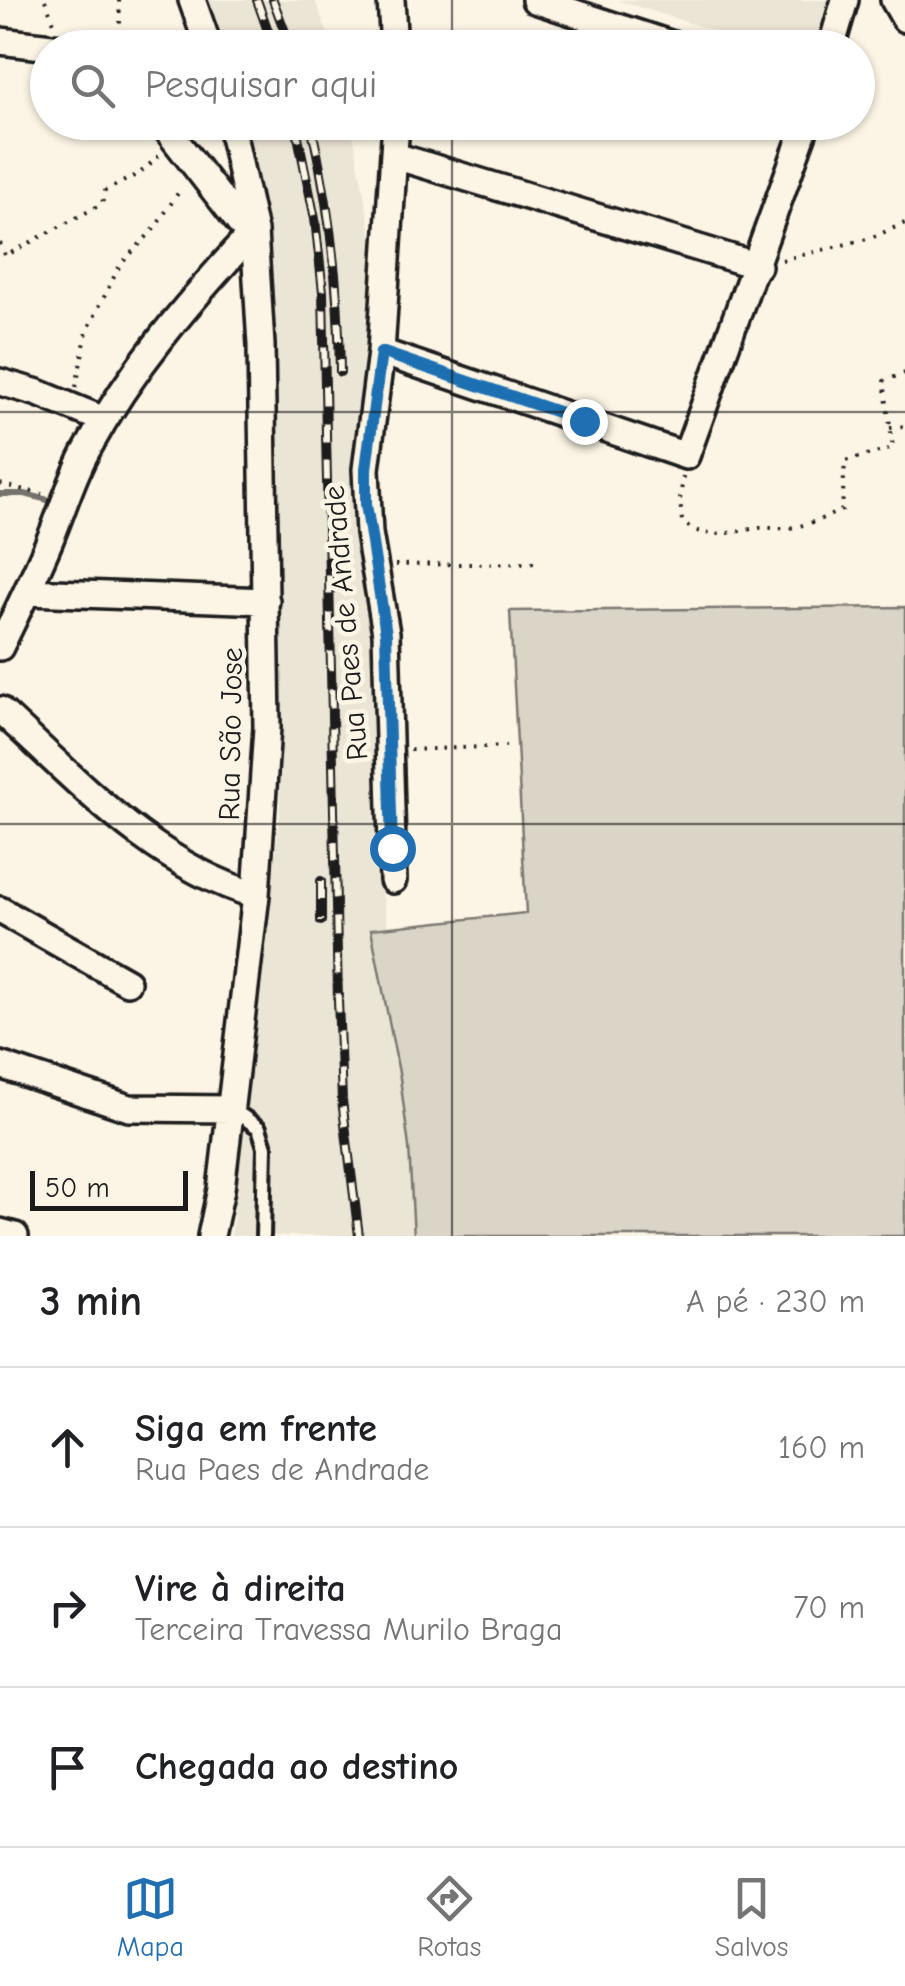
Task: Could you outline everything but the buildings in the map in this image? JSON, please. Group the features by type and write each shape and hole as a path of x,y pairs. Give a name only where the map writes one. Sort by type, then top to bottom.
{"street":[{"path":"192,0 202,30"},
{"path":"391,0 393,30"},
{"path":"534,0 626,30"},
{"path":"837,30 846,0"},
{"path":"894,0 905,20"},
{"path":"0,40 30,44"},
{"path":"0,646 28,592 84,454 132,374 176,316 252,233 174,140"},
{"name":"Rua São Jose","path":"211,1236 221,1189 256,895 267,727 262,345 252,233 234,140"},
{"name":"Rua Paes de Andrade","path":"393,880 386,634 369,533 366,469 381,352 396,140"},
{"path":"381,352 686,456 801,140"},
{"path":"396,156 758,266"},
{"path":"0,382 104,420"},
{"path":"28,592 266,601"},
{"path":"0,710 153,846 202,876 256,895"},
{"path":"0,910 128,982"},
{"path":"0,1066 128,1108 231,1109"},
{"path":"0,1232 14,1236"}],"lane":[{"path":"231,1109 259,1128 266,1147 262,1236"}],"path":[{"path":"119,0 120,30"},
{"path":"0,244 5,256 102,204 105,191 140,173 163,140"},
{"path":"72,406 87,332 106,292 120,266 155,228 195,168"},
{"path":"758,266 871,238 905,223"},
{"path":"686,456 680,500 682,522 690,530 716,536 818,521 842,510 845,461 893,448 884,381 905,373"},
{"path":"890,428 905,426"},
{"path":"0,484 66,500"},
{"path":"375,565 535,563"},
{"path":"390,750 506,746"}],"shaded area":[{"path":"209,0 315,0 326,30 219,30"},
{"path":"617,0 832,0 820,30 711,30"},
{"path":"250,140 354,140 379,276 356,543 371,597 383,898 426,1156 430,1236 231,1236 280,813 273,338 266,243"},
{"path":"905,607 905,1236 414,1236 400,1078 371,929 526,913 510,611"}],"waterway":[{"path":"0,494 25,494 48,500"}],"railway":[{"path":"257,0 268,30"},
{"path":"273,0 284,30"},
{"path":"299,140 315,219 323,292 338,1000 342,1100 359,1236"},
{"path":"314,140 333,253 340,372"},
{"path":"321,881 321,921"}],"route":[{"path":"392,848 386,634 366,504 370,427 381,352 584,421"}]}
